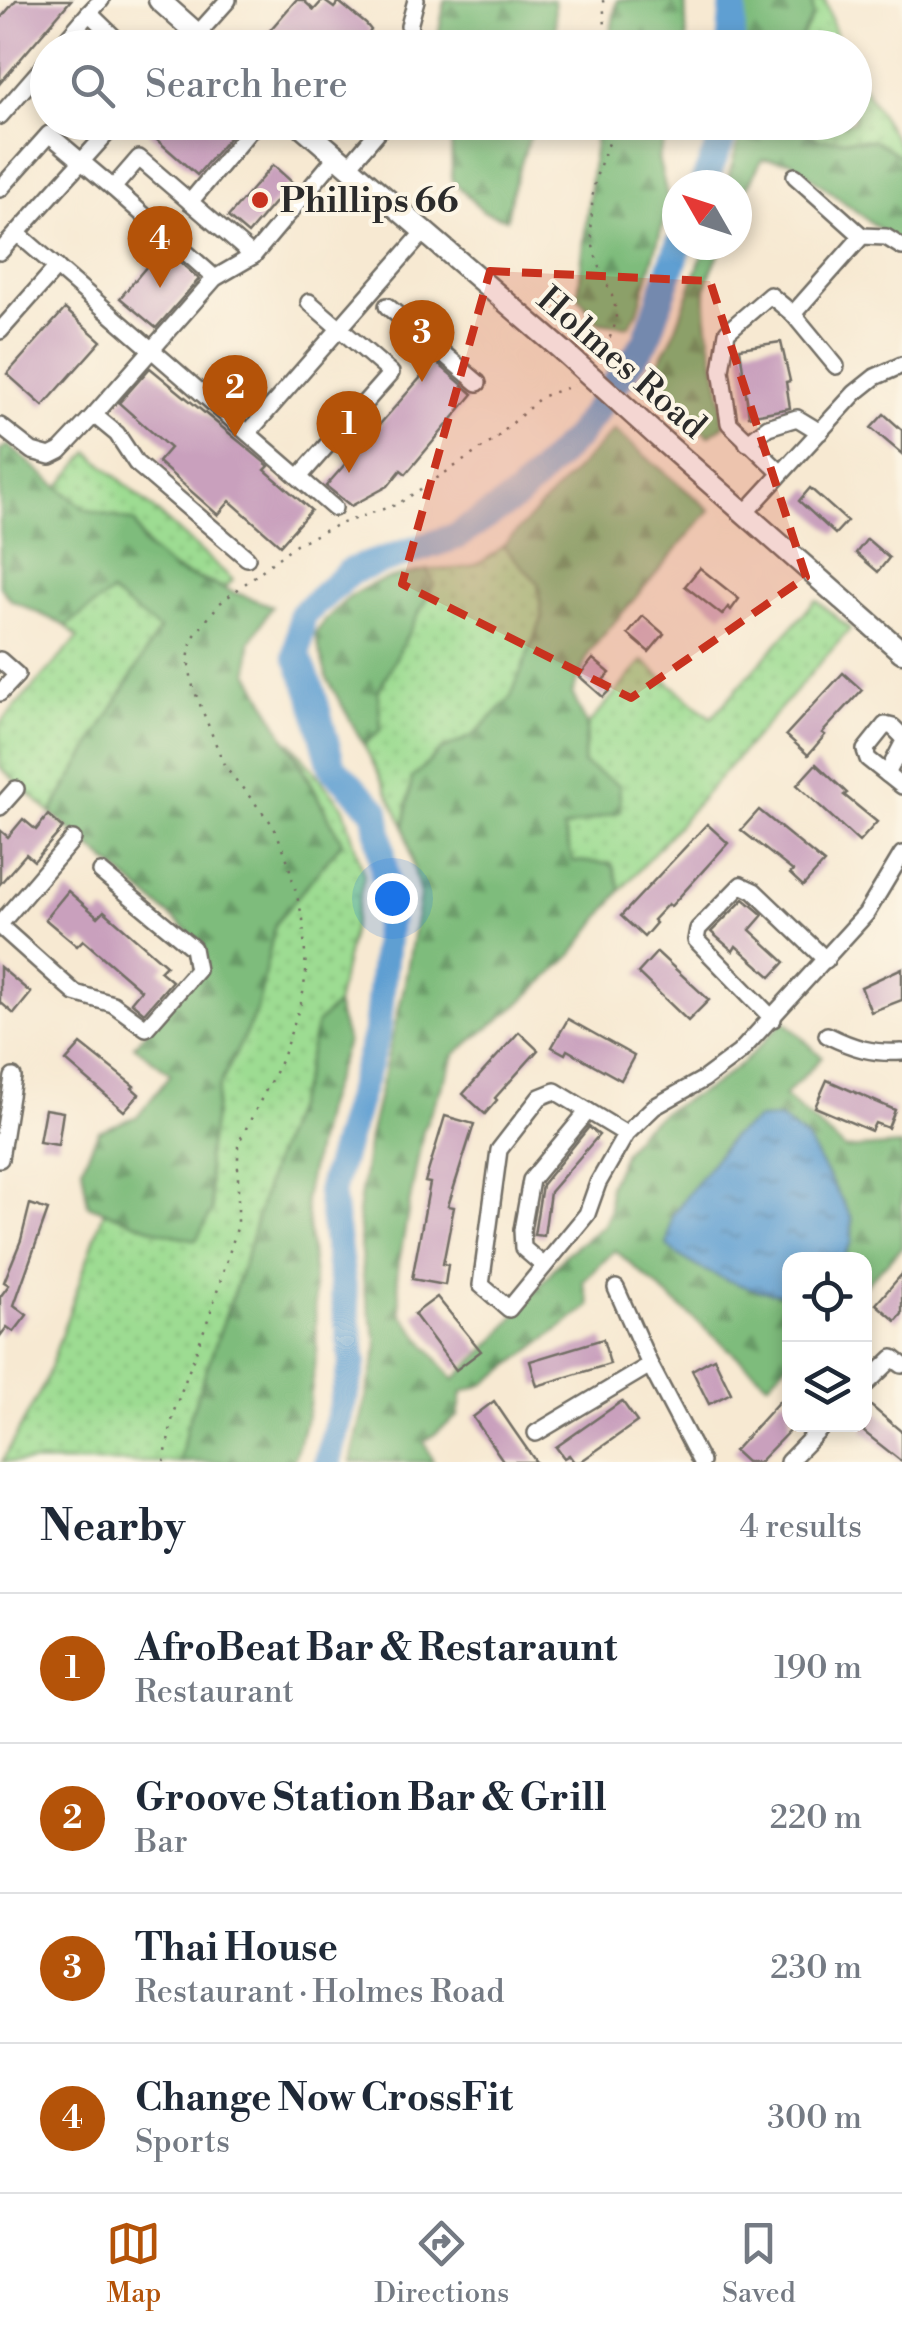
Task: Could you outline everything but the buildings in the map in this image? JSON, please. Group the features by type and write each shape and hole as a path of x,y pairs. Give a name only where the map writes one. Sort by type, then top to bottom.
{"main road":[{"path":"158,0 186,30"},
{"name":"Holmes Road","path":"319,140 901,650"}],"street":[{"path":"207,30 228,0"},
{"path":"409,30 416,0"},
{"path":"75,30 98,3 114,30"},
{"path":"0,116 30,82"},
{"path":"0,189 43,140"},
{"path":"64,140 82,161 215,278"},
{"path":"0,252 101,140"},
{"path":"190,202 243,140"},
{"path":"0,426 40,456 60,451 215,278 253,256 366,140"},
{"path":"113,188 139,158 253,256"},
{"path":"795,176 862,236 886,237 902,246"},
{"path":"17,233 334,508"},
{"path":"248,433 423,233"},
{"path":"792,314 862,236"},
{"path":"0,331 57,267"},
{"path":"781,473 729,423 721,370 727,332 770,295 792,314 836,366"},
{"path":"299,477 391,373 309,302"},
{"path":"388,306 478,384"},
{"path":"746,514 854,393 875,377 901,368"},
{"path":"94,415 117,434 136,463 247,558"},
{"path":"747,443 768,427 798,418 820,432"},
{"path":"0,660 17,675 0,693"},
{"path":"902,736 884,725 865,750 868,759 902,786"},
{"path":"887,774 902,745"},
{"path":"0,807 16,789"},
{"path":"73,839 0,925 75,993 113,1004 146,1028 196,970 193,948 102,872"},
{"path":"626,1134 555,1091 540,1097 499,1150 481,1285 509,1309 587,1214 598,1183 626,1134 654,1107 704,1079 739,1052 773,1019 866,914 902,854"},
{"path":"773,1019 696,940 698,929 741,885 754,891 826,960"},
{"path":"827,1036 855,1049 902,1052"},
{"path":"0,1159 13,1077"},
{"path":"544,1266 523,1248 522,1230 531,1180 588,1111"},
{"path":"616,1288 700,1462"},
{"path":"872,1379 899,1357"},
{"path":"536,1433 650,1365"},
{"path":"788,1462 818,1432"}],"path":[{"path":"603,0 607,30"},
{"path":"594,360 616,325 618,305 594,253 591,208 598,162 609,140"},
{"path":"164,1462 174,1410 238,1224 238,1144 281,1061 302,1000 306,972 303,919 286,854 273,825 225,767 193,686 188,659 192,640 218,604 296,544 398,504 422,490 493,441 541,397 572,387 583,374"}],"highlighted area":[{"path":"490,271 710,281 806,577 631,698 402,584"}],"green space":[{"path":"445,0 554,0 556,30 439,30"},
{"path":"617,0 685,0 686,30 611,30"},
{"path":"744,0 812,0 813,16 806,30 744,30"},
{"path":"812,0 825,0 835,30 806,30 813,16"},
{"path":"872,101 902,150 902,157 874,140"},
{"path":"451,140 528,140 507,219 483,211 452,180"},
{"path":"595,140 665,140 658,158 662,174 662,227 638,311 629,326 598,322 578,296"},
{"path":"739,140 874,140 902,157 902,246 790,161 762,159 752,178 752,170 730,170"},
{"path":"701,260 716,260 708,279 706,307 724,425 709,436 647,384 673,336"},
{"path":"614,430 710,510 590,651 572,693 587,726 583,764 619,785 621,811 563,829 573,861 612,864 621,890 572,955 518,1005 456,1053 423,1130 397,1272 401,1313 454,1380 498,1337 566,1254 604,1225 610,1209 609,1186 624,1152 640,1130 666,1110 714,1085 747,1059 784,1020 822,1057 784,1096 845,1149 902,1145 902,1247 872,1278 872,1252 846,1252 852,1242 852,1218 806,1138 780,1118 777,1295 782,1294 782,1368 768,1383 615,1250 583,1281 590,1306 485,1384 462,1392 458,1416 424,1442 433,1462 351,1462 378,1346 364,1289 358,1213 369,1137 404,987 420,896 404,826 412,778 442,750 474,735 510,699 542,619 538,583 503,546"},
{"path":"8,445 85,509 135,522 143,544 174,571 272,606 250,642 249,672 342,842 275,924 257,1010 219,1087 207,1157 212,1211 196,1240 161,1232 88,1205 82,1167 99,1131 138,1116 171,1074 134,1046 201,962 205,946 51,813 159,630 111,593 66,626 11,600 0,586 0,450"},
{"path":"89,452 233,580 225,588 171,567 150,550 135,522 85,509 59,487"},
{"path":"503,546 538,583 542,619 510,699 474,735 442,750 412,778 404,826 364,745 381,729 378,692 434,584 427,570 468,567"},
{"path":"427,570 434,584 378,692 381,729 364,745 327,678 315,634 339,606 363,589"},
{"path":"111,593 160,630 51,813 0,767 0,724 78,638 66,626"},
{"path":"816,600 850,629 621,890 612,864 573,861 563,828 620,810 619,785 583,764 588,725 643,661 711,718"},
{"path":"290,741 344,808 364,876 336,1005 317,1023 301,1089 271,1168 246,1257 187,1425 180,1462 2,1462 45,1382 104,1211 161,1232 212,1211 207,1157 219,1087 257,1010 275,924 342,842"},
{"path":"336,1005 347,1042 324,1109 305,1198 317,1350 308,1413 293,1462 180,1462 187,1425 246,1257 271,1168 301,1089 317,1023"}],"water":[{"path":"780,1118 806,1138 852,1218 852,1242 846,1252 782,1252 782,1293 725,1279 691,1263 667,1245 672,1215 732,1136 758,1119"}],"waterway":[{"path":"732,30 734,0"},
{"path":"709,170 721,140"},
{"path":"328,1462 353,1362 330,1192 377,1033 389,908 376,811 332,767 312,692 297,656 302,615 351,571 457,536 518,496 577,436 646,341 674,260"}],"place":[{"name":"Phillips 66","path":"260,200"},
{"name":"Change Now CrossFit","path":"160,288"},
{"name":"Thai House","path":"422,382"},
{"name":"Groove Station Bar & Grill","path":"235,437"},
{"name":"AfroBeat Bar & Restaraunt","path":"349,473"}]}
